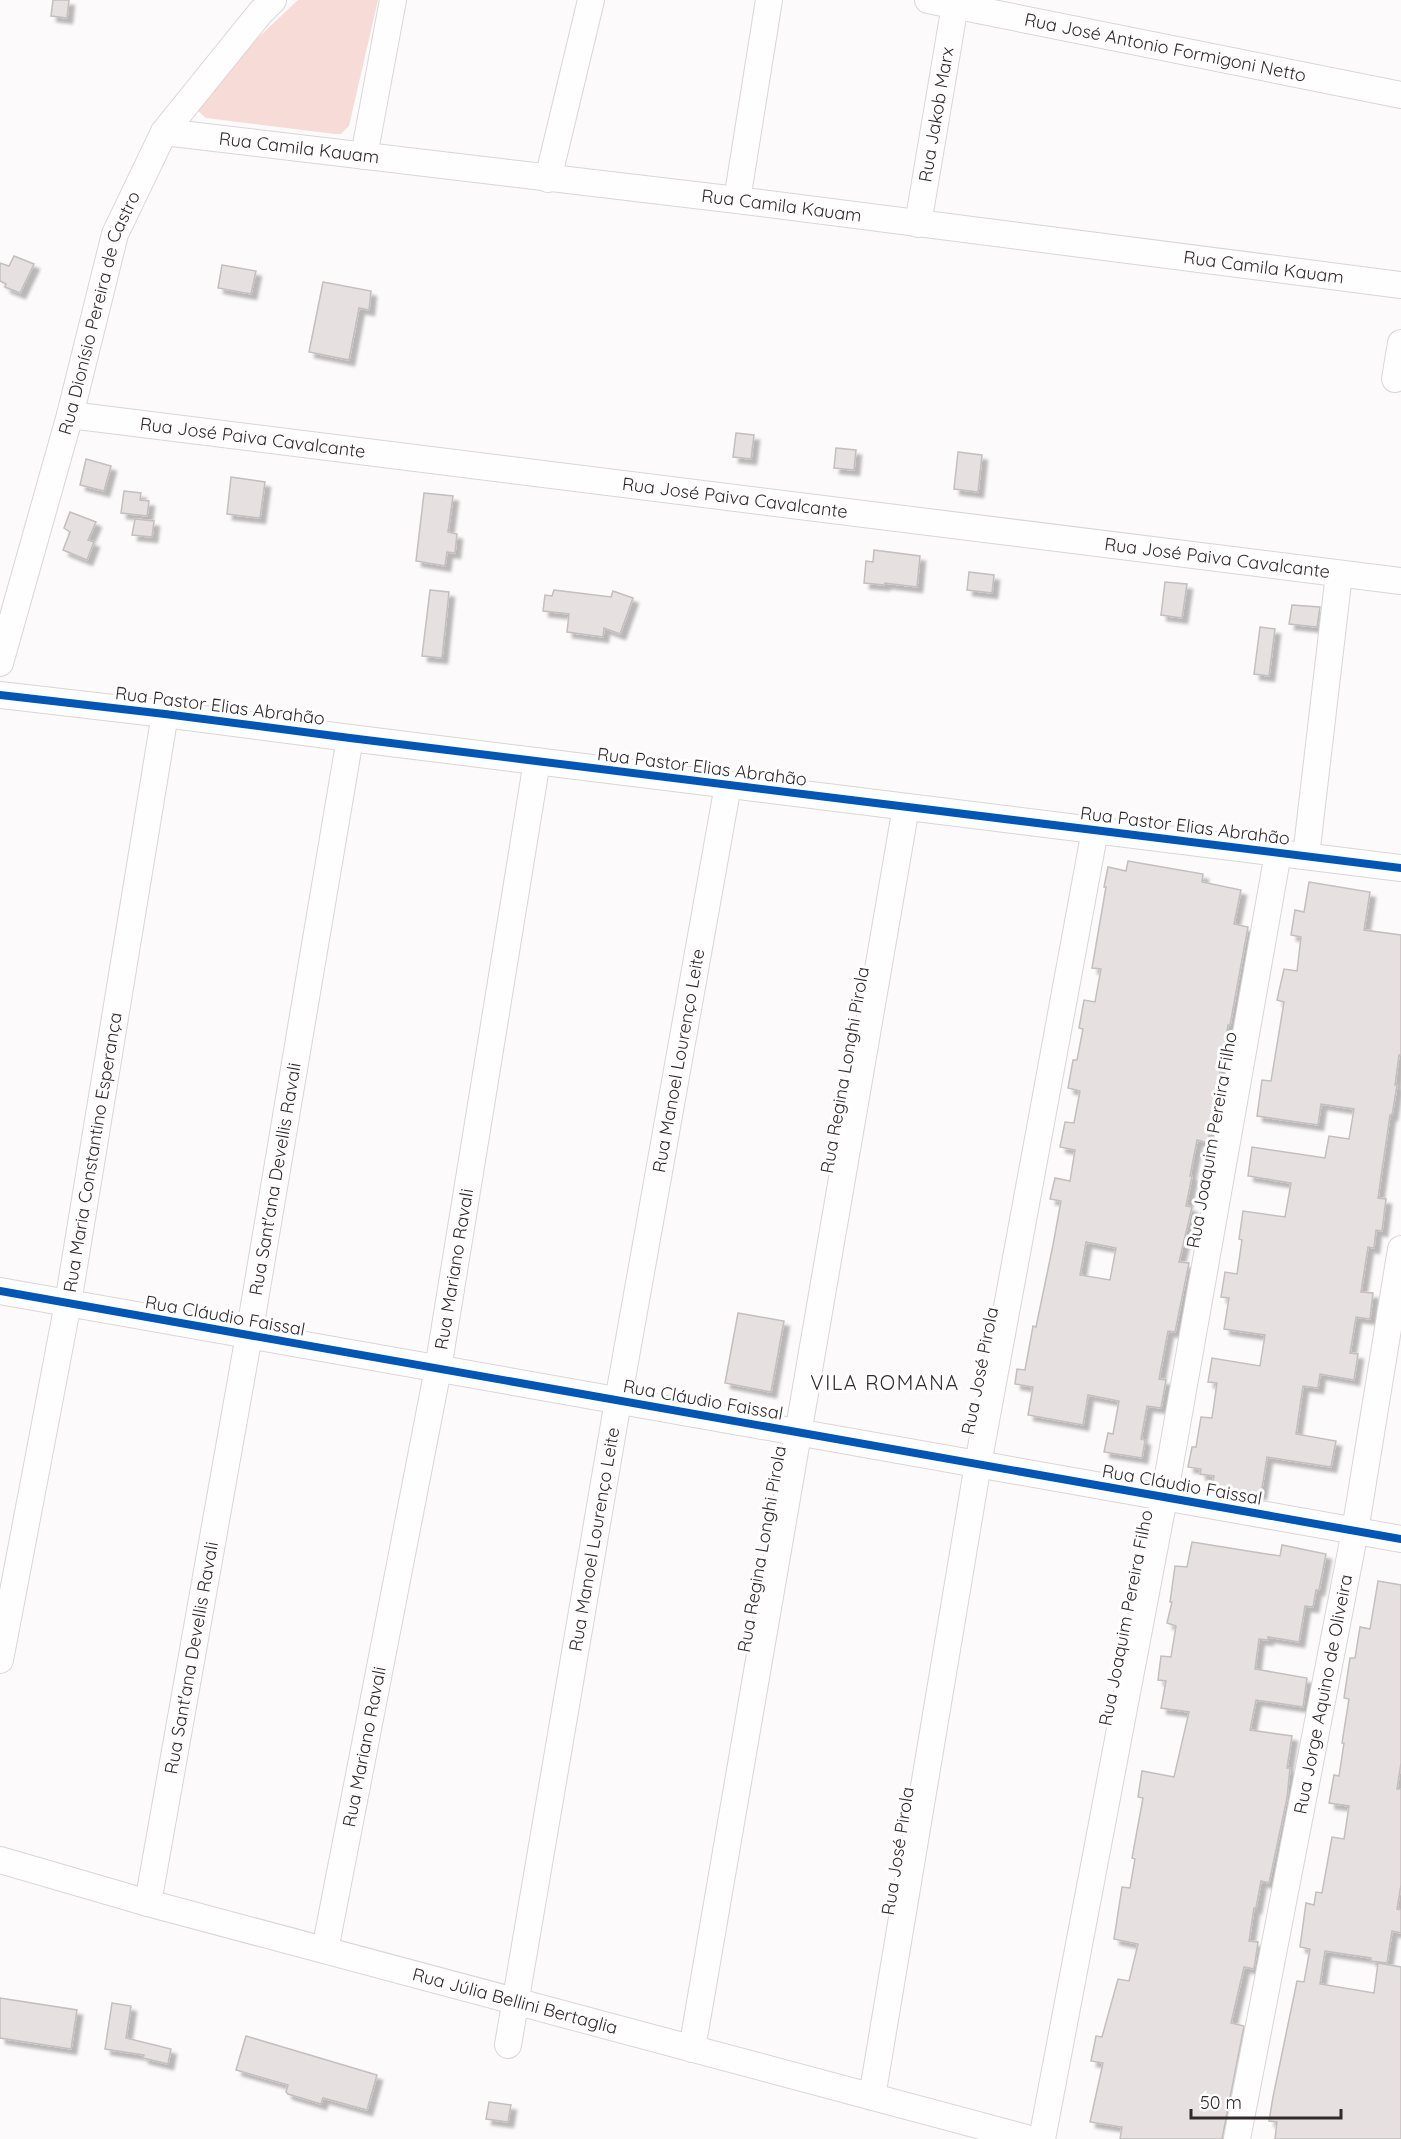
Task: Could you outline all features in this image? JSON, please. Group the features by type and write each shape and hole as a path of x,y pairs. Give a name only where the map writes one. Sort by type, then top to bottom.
{"street":[{"name":"Rua Dionísio Pereira de Castro","path":"0,663 70,415 115,234 164,132 273,0"},
{"path":"364,156 393,0"},
{"path":"548,179 591,0"},
{"path":"737,200 769,0"},
{"name":"Rua José Antonio Formigoni Netto","path":"928,0 1401,95"},
{"name":"Rua Jakob Marx","path":"918,224 955,5"},
{"name":"Rua Camila Kauam","path":"164,132 737,200 1401,285"},
{"path":"1395,379 1401,344"},
{"name":"Rua José Paiva Cavalcante","path":"70,415 1401,581"},
{"path":"1306,856 1339,573"},
{"name":"Rua Pastor Elias Abrahão","path":"0,695 1401,868"},
{"name":"Rua Maria Constantino Esperança","path":"0,1660 68,1303 165,714"},
{"name":"Rua Sant'ana Devellis Ravali","path":"148,1903 249,1335 351,738"},
{"name":"Rua Mariano Ravali","path":"325,1950 438,1369 537,761"},
{"name":"Rua Manoel Lourenço Leite","path":"508,2045 618,1401 728,785"},
{"name":"Rua Regina Longhi Pirola","path":"692,2049 906,807"},
{"name":"Rua José Pirola","path":"872,2097 978,1464 1095,830"},
{"name":"Rua Joaquim Pereira Filho","path":"1042,2139 1164,1498 1278,853"},
{"name":"Rua Jorge Aquino de Oliveira","path":"1237,2139 1355,1531 1401,1249"},
{"name":"Rua Cláudio Faissal","path":"0,1291 1401,1539"},
{"name":"Rua Júlia Bellini Bertaglia","path":"0,1860 148,1903 1030,2139"}],"shaded area":[{"path":"298,0 378,0 349,126 341,134 335,134 206,118 199,112 197,103 207,86"}],"building":[{"path":"53,0 69,0 67,18 51,16"},
{"path":"14,256 34,264 20,293 5,287 6,284 0,281 0,263 9,266"},
{"path":"222,265 256,271 251,294 218,288"},
{"path":"323,282 371,291 369,310 359,308 349,360 309,352"},
{"path":"736,433 754,435 751,459 733,457"},
{"path":"836,448 856,450 854,470 834,468"},
{"path":"958,452 982,455 978,492 954,489"},
{"path":"86,459 111,466 104,491 80,485"},
{"path":"231,477 265,482 260,518 227,514"},
{"path":"124,491 141,493 140,500 149,501 147,516 121,513"},
{"path":"424,493 453,496 448,532 457,534 455,553 447,552 445,566 416,561"},
{"path":"70,512 96,522 88,540 94,542 87,560 63,550 70,532 64,528"},
{"path":"135,519 154,521 152,537 132,535"},
{"path":"874,550 920,556 917,587 864,583 866,561 873,562"},
{"path":"969,572 994,575 992,593 967,590"},
{"path":"1165,582 1187,584 1182,618 1161,615"},
{"path":"430,590 449,592 442,658 422,656"},
{"path":"554,590 611,597 613,591 633,598 620,634 604,628 603,637 567,632 569,614 543,611 545,595 552,596"},
{"path":"1292,605 1320,607 1317,627 1289,624"},
{"path":"1260,627 1275,629 1269,676 1254,674"},
{"path":"1128,861 1203,874 1202,882 1241,890 1234,924 1248,927 1230,1025 1228,1025 1208,1143 1197,1140 1190,1176 1192,1176 1186,1206 1192,1207 1179,1262 1189,1263 1175,1332 1168,1331 1159,1379 1166,1380 1161,1408 1147,1406 1141,1439 1145,1440 1142,1458 1104,1452 1108,1433 1113,1434 1119,1401 1088,1395 1083,1425 1028,1415 1033,1387 1015,1384 1017,1369 1025,1370 1033,1326 1036,1327 1053,1245 1061,1201 1050,1199 1055,1178 1070,1181 1075,1150 1060,1147 1065,1122 1074,1123 1080,1091 1068,1088 1073,1060 1077,1060 1083,1029 1079,1028 1084,1000 1095,1002 1101,969 1092,968 1108,867 1126,871","holes":["1086,1242 1116,1248 1110,1280 1080,1275"]},
{"path":"1309,882 1370,892 1364,930 1401,935 1401,1055 1399,1055 1395,1085 1397,1085 1392,1115 1390,1115 1378,1198 1386,1199 1382,1231 1376,1230 1374,1248 1368,1247 1361,1292 1373,1293 1370,1319 1356,1317 1350,1353 1358,1354 1354,1380 1320,1374 1318,1388 1303,1386 1296,1434 1336,1441 1331,1467 1267,1457 1261,1494 1212,1487 1214,1476 1200,1474 1201,1469 1188,1467 1192,1447 1196,1447 1201,1417 1212,1418 1217,1383 1208,1382 1212,1358 1260,1366 1265,1335 1224,1329 1229,1298 1221,1297 1225,1272 1237,1274 1243,1211 1285,1217 1291,1183 1248,1176 1252,1147 1325,1158 1329,1136 1349,1139 1354,1109 1321,1104 1318,1125 1257,1116 1262,1080 1271,1081 1284,1002 1277,1000 1284,969 1297,971 1301,937 1291,935 1295,910 1304,912"},
{"path":"738,1313 784,1321 771,1392 725,1383"},
{"path":"1192,1542 1280,1556 1282,1545 1326,1554 1313,1607 1305,1606 1299,1642 1268,1637 1268,1640 1259,1639 1255,1669 1307,1678 1303,1707 1256,1700 1250,1730 1292,1736 1287,1768 1290,1768 1287,1798 1269,1883 1261,1881 1256,1908 1254,1908 1249,1941 1258,1942 1254,1969 1244,1967 1231,2023 1244,2026 1222,2139 1120,2139 1122,2127 1090,2122 1103,2063 1091,2061 1096,2036 1102,2037 1118,1979 1129,1981 1138,1944 1114,1939 1122,1887 1130,1888 1135,1859 1132,1858 1143,1798 1138,1797 1142,1771 1174,1777 1189,1712 1161,1708 1166,1681 1158,1680 1161,1656 1171,1657 1176,1626 1167,1623 1172,1602 1170,1602 1175,1566 1187,1567"},
{"path":"1378,1581 1401,1585 1401,1763 1397,1789 1401,1789 1401,1885 1397,1909 1401,1910 1401,1933 1392,1931 1387,1963 1371,1961 1371,1958 1325,1951 1320,1984 1374,1993 1378,1963 1401,1967 1401,2139 1275,2139 1277,2122 1269,2121 1273,2097 1297,1981 1304,1982 1310,1949 1300,1947 1306,1903 1314,1905 1316,1892 1322,1893 1332,1837 1344,1839 1349,1806 1329,1803 1334,1775 1339,1776 1344,1743 1342,1743 1349,1699 1344,1698 1350,1658 1355,1658 1360,1627 1370,1629"},
{"path":"0,1998 77,2010 71,2049 0,2038"},
{"path":"112,2003 131,2006 126,2038 171,2049 168,2064 143,2058 144,2055 105,2049"},
{"path":"246,2036 377,2075 367,2110 323,2098 321,2104 288,2094 286,2092 288,2085 236,2070"},
{"path":"489,2102 511,2105 508,2122 486,2119"}],"cycle path":[{"path":"0,695 1401,868"},
{"path":"0,1291 1401,1539"}],"district":[{"name":"VILA ROMANA","path":"885,1383"}]}
